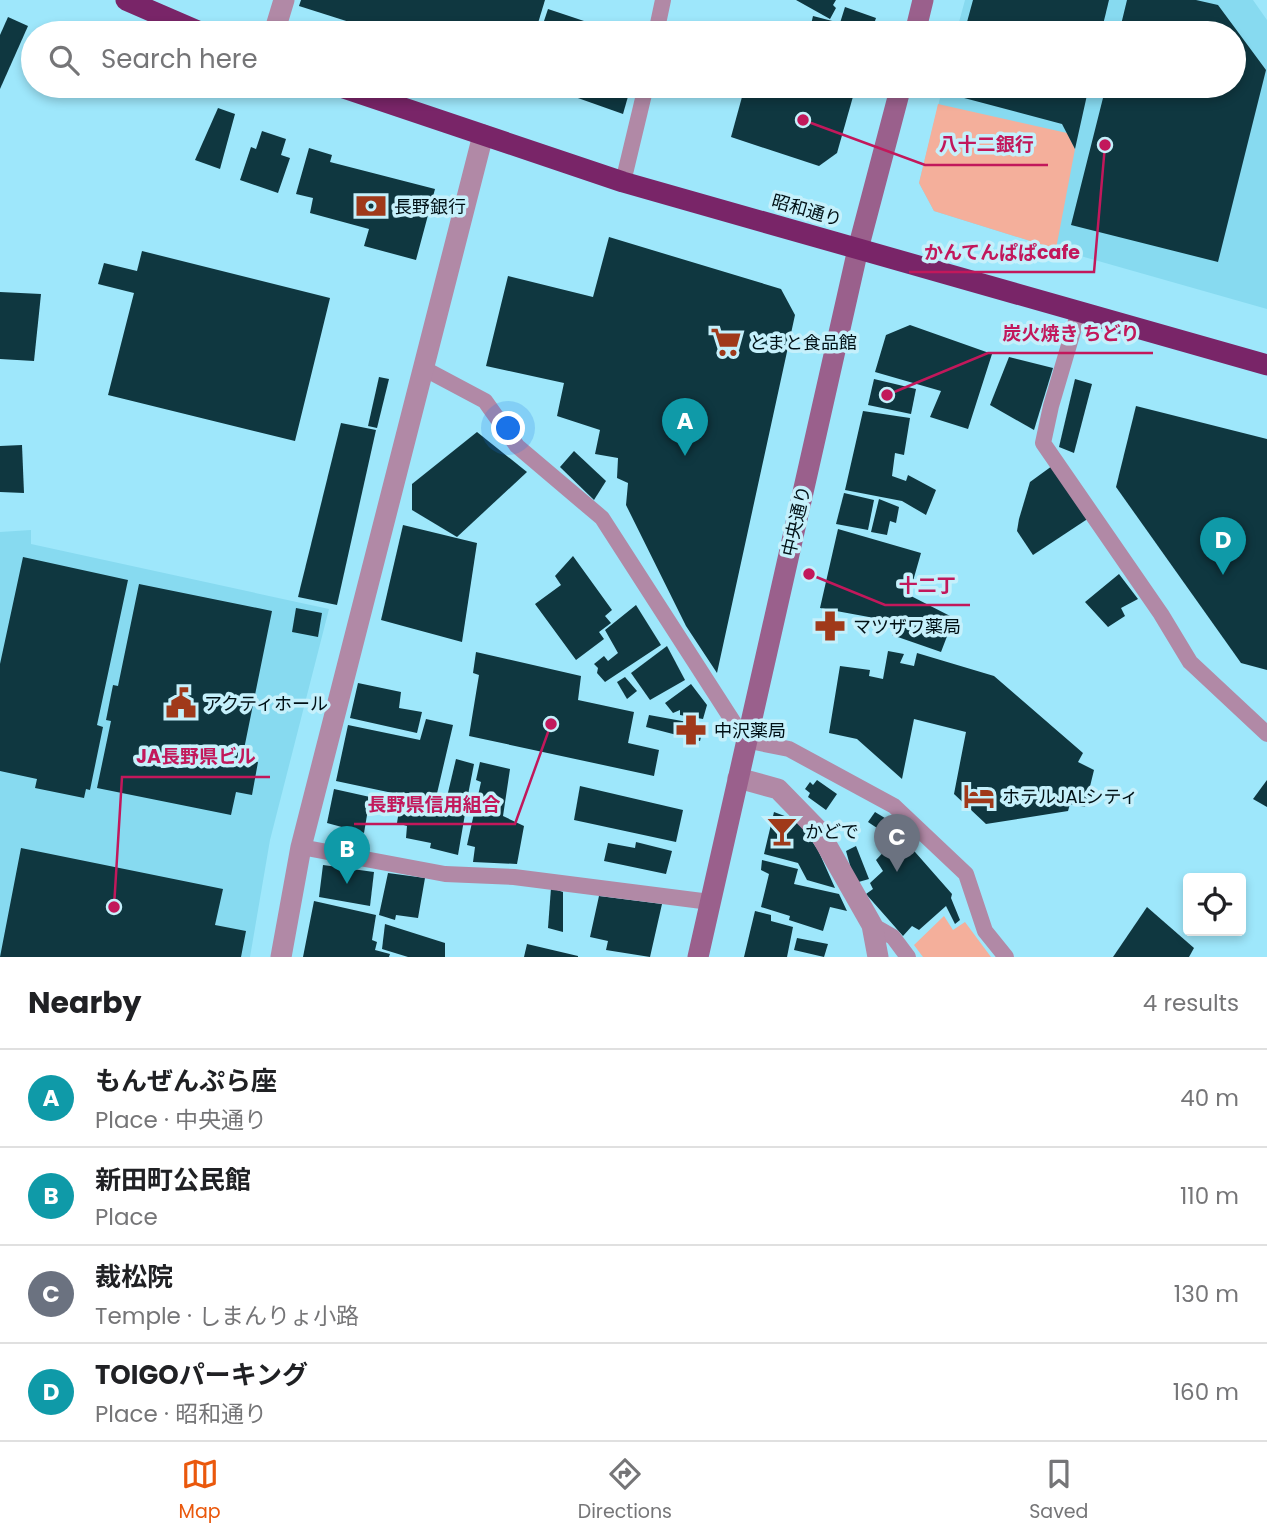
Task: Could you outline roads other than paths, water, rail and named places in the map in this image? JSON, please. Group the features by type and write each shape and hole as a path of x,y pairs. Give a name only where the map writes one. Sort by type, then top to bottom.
{"highway":[{"path":"126,0 174,21"},
{"name":"昭和通り","path":"374,98 622,182 1267,365"}],"street":[{"path":"278,21 284,0"},
{"path":"918,21 923,0"},
{"name":"中央通り","path":"698,957 858,249 898,98"},
{"path":"281,957 301,847 483,135"},
{"path":"738,778 778,789 818,830 872,925 878,957"}],"lane":[{"path":"659,21 663,0"},
{"path":"622,182 643,98"},
{"path":"1079,311 1051,406 1044,443 1191,662 1267,734"},
{"path":"423,369 485,401 517,446 602,518 746,740 789,749 894,806 966,874 985,931 1006,957"},
{"path":"301,847 445,874 514,877 710,902"},
{"path":"872,925 893,937 908,957"}],"place":[{"name":"八十二銀行","path":"803,120"},
{"name":"かんてんぱぱcafe","path":"1105,145"},
{"name":"長野銀行","path":"371,206"},
{"name":"とまと食品館","path":"726,342"},
{"name":"炭火焼き ちどり","path":"887,395"},
{"name":"もんぜんぷら座","path":"685,456"},
{"name":"十二丁","path":"809,574"},
{"name":"TOIGOパーキング","path":"1223,575"},
{"name":"マツザワ薬局","path":"830,626"},
{"name":"アクティホール","path":"181,703"},
{"name":"長野県信用組合","path":"551,724"},
{"name":"中沢薬局","path":"691,730"},
{"name":"ホテルJALシティ","path":"979,796"},
{"name":"かどで","path":"782,831"},
{"name":"裁松院","path":"897,872"},
{"name":"新田町公民館","path":"347,884"},
{"name":"JA長野県ビル","path":"114,907"}]}
